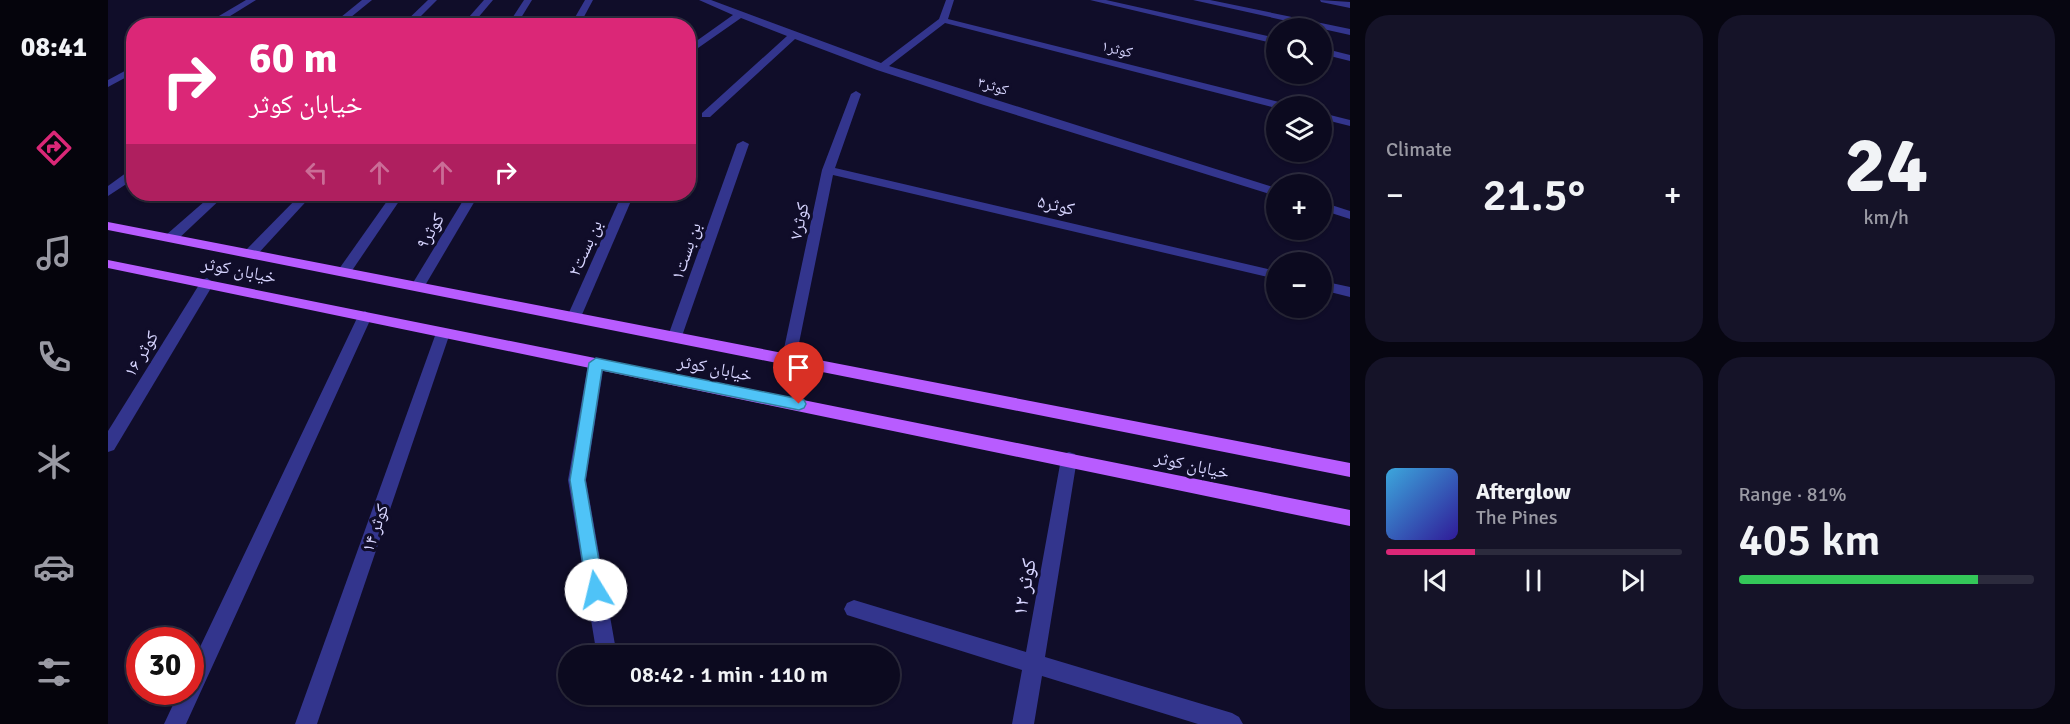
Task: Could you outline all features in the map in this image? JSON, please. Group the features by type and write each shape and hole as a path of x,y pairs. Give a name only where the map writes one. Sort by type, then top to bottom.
{"main road":[{"name":"خیابان کوثر","path":"108,226 1350,470"},
{"name":"خیابان کوثر","path":"108,264 1350,518"}],"street":[{"path":"220,18 252,0"},
{"path":"344,18 368,0"},
{"path":"414,18 433,0"},
{"path":"472,18 489,0"},
{"path":"516,18 528,0"},
{"path":"579,18 589,0"},
{"name":"کوثر۳","path":"703,0 792,37 881,68 1266,189"},
{"path":"881,68 943,21 950,0"},
{"path":"1094,0 1266,39"},
{"path":"1197,0 1350,32"},
{"path":"1324,0 1350,5"},
{"path":"696,46 739,15"},
{"name":"کوثر۱","path":"943,21 1266,102"},
{"path":"706,115 792,37"},
{"path":"1332,54 1350,58"},
{"path":"108,84 126,74"},
{"name":"کوثر۷","path":"789,358 828,170 856,94"},
{"path":"1332,118 1350,123"},
{"name":"بن بست۱","path":"675,336 743,144"},
{"name":"کوثر۵","path":"828,170 1266,273"},
{"path":"108,192 126,179"},
{"path":"171,238 212,201"},
{"path":"250,254 300,201"},
{"path":"344,272 393,201"},
{"name":"کوثر۹","path":"418,286 469,201"},
{"name":"بن بست۲","path":"574,316 625,201"},
{"path":"1332,209 1350,215"},
{"name":"کوثر ۱۶","path":"108,445 207,284"},
{"path":"1332,288 1350,292"},
{"path":"175,724 365,316"},
{"name":"کوثر ۱۴","path":"306,724 443,333"},
{"path":"596,363 578,480 605,645"},
{"name":"کوثر ۱۲","path":"1023,724 1070,459"},
{"path":"854,609 1232,724"}],"route":[{"path":"596,590 578,480 596,363 799,404"}]}
